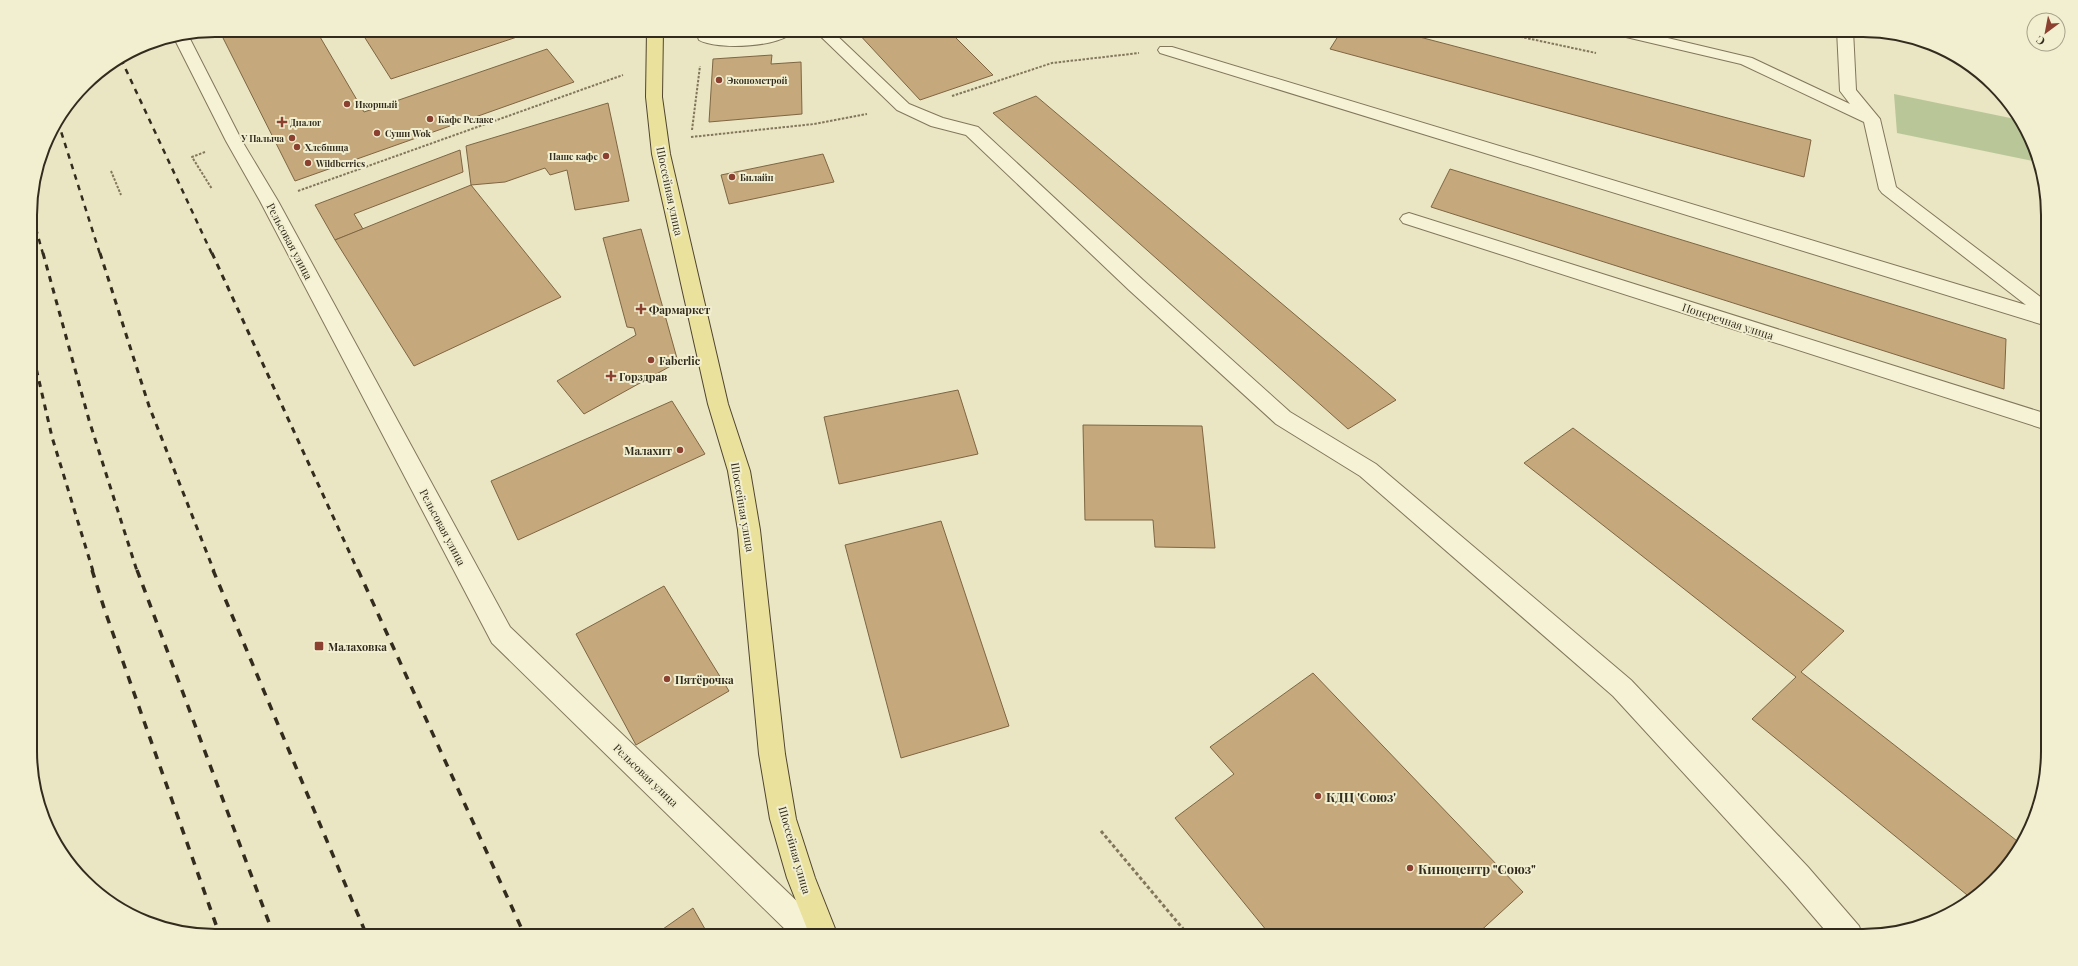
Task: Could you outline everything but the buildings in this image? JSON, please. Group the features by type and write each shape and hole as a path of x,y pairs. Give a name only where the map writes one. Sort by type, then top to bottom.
{"main road":[{"name":"Шоссейная улица","path":"655,37 654,97 661,154 718,404 739,471 749,530 772,754 783,819 801,878 821,929"}],"street":[{"path":"704,37 711,41 775,37"},
{"path":"829,37 903,107 937,122 972,131 1136,285 1283,418 1368,470 1622,688 1798,877 1843,929"},
{"path":"1644,37 1746,61 1821,97 1872,119"},
{"path":"1845,37 1848,91 1872,119 1888,189 2041,307"},
{"name":"Рельсовая улица","path":"182,40 234,141 269,201 501,635 806,929"},
{"path":"1166,50 2041,317"},
{"name":"Поперечная улица","path":"1409,219 2041,420"}],"path":[{"path":"269,201 626,74"},
{"path":"192,157 212,189"},
{"path":"110,171 121,195"},
{"path":"1101,831 1184,929"}],"green space":[{"path":"1894,94 2012,118 2023,136 2033,161 1897,133"}],"railway":[{"path":"123,63 212,254"},
{"path":"60,128 100,254"},
{"path":"37,232 43,254"},
{"path":"43,253 89,420 137,571"},
{"path":"100,253 149,406 214,571"},
{"path":"212,253 358,571"},
{"path":"37,372 52,437 93,571"},
{"path":"92,570 105,611 218,929"},
{"path":"137,570 271,929"},
{"path":"213,570 364,929"},
{"path":"358,570 522,929"}],"place":[{"name":"Экономстрой","path":"719,80"},
{"name":"Икорный","path":"347,104"},
{"name":"Кафе Релакс","path":"430,119"},
{"name":"Диалог","path":"282,122"},
{"name":"Суши Wok","path":"377,133"},
{"name":"У Палыча","path":"292,138"},
{"name":"Хлебница","path":"297,147"},
{"name":"Наше кафе","path":"606,156"},
{"name":"Wildberries","path":"308,163"},
{"name":"Билайн","path":"732,177"},
{"name":"Фармаркет","path":"641,309"},
{"name":"Faberlic","path":"651,360"},
{"name":"Горздрав","path":"611,376"},
{"name":"Малахит","path":"680,450"},
{"name":"Малаховка","path":"319,646"},
{"name":"Пятёрочка","path":"667,679"},
{"name":"КДЦ 'Союз'","path":"1318,796"},
{"name":"Киноцентр \"Союз\"","path":"1410,868"}]}
